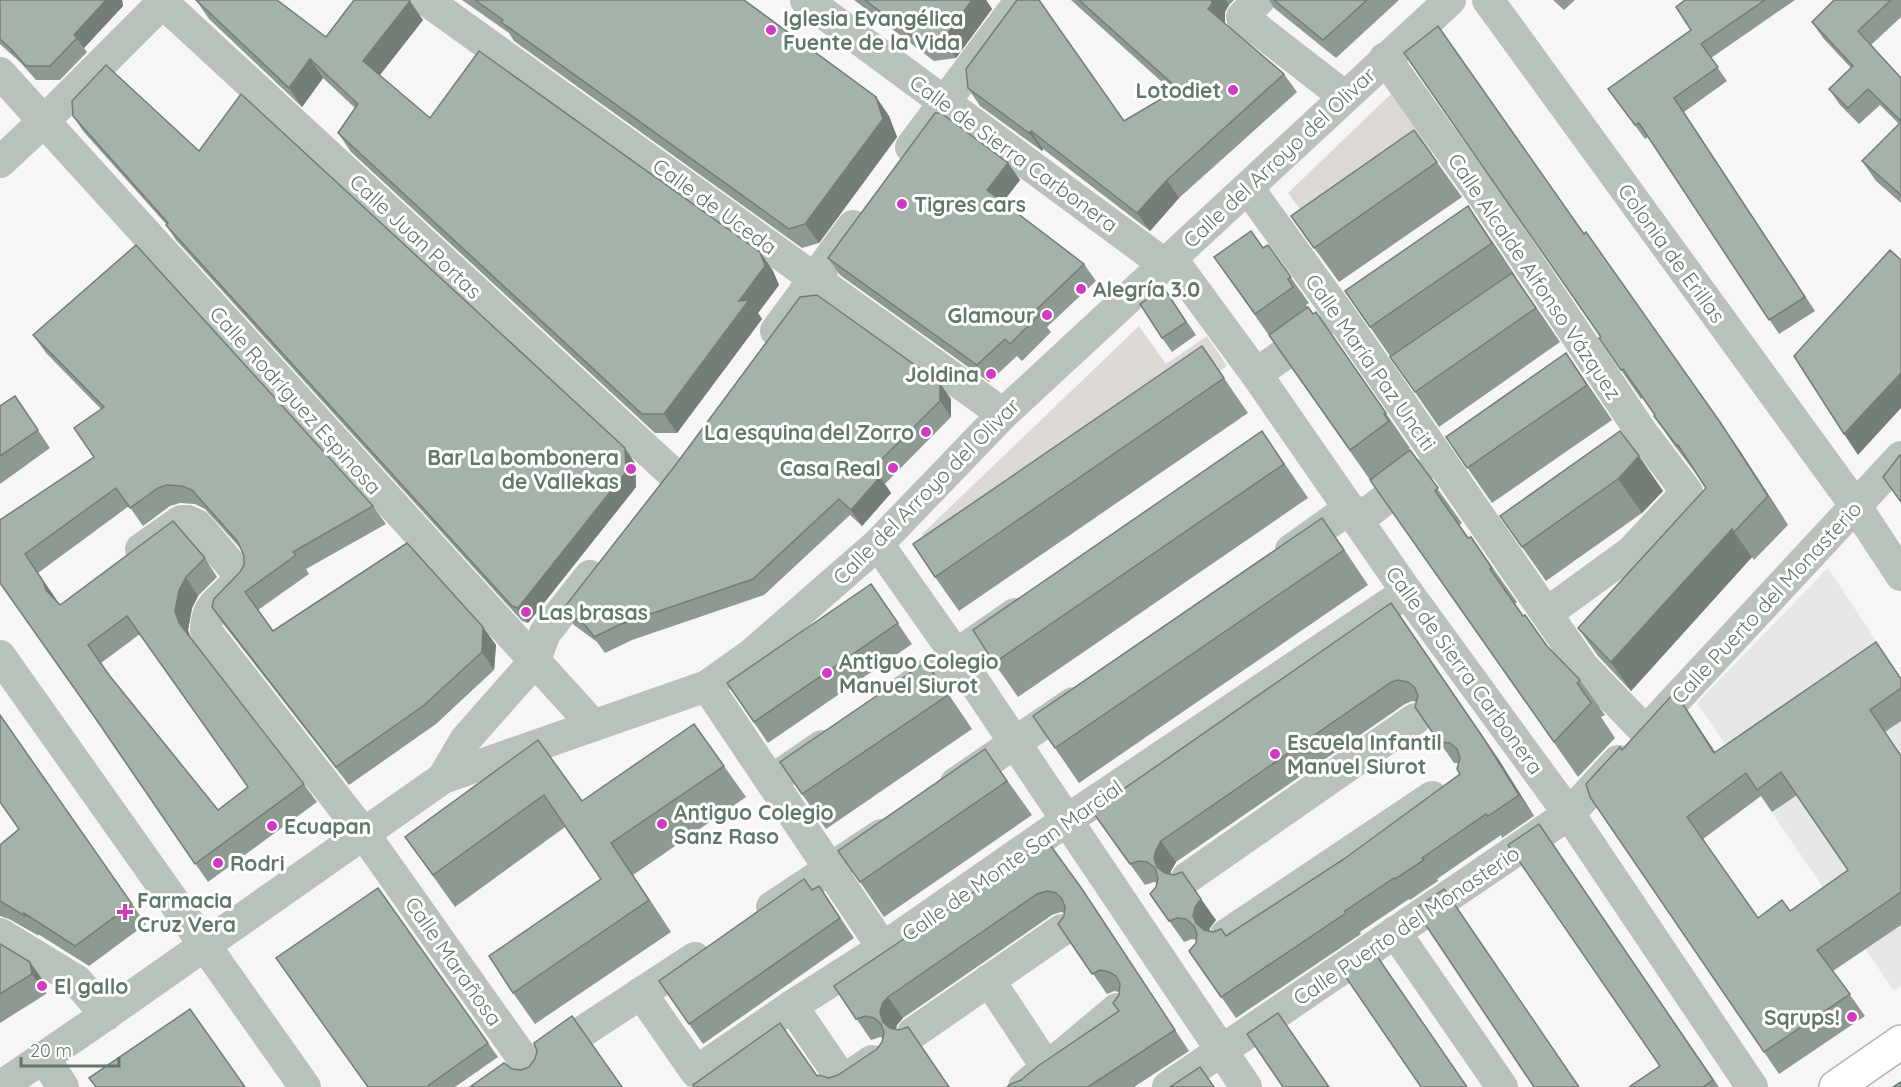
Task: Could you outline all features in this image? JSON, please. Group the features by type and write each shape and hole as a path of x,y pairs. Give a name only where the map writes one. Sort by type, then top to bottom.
{"main road":[{"path":"1836,1087 1901,1042"}],"street":[{"name":"Calle de Uceda","path":"426,0 1003,414"},
{"name":"Calle de Sierra Carbonera","path":"806,0 1167,261 1256,374 1280,430 1354,514 1407,592 1569,814 1752,1087"},
{"path":"893,172 1021,0"},
{"name":"Calle del Arroyo del Olivar","path":"0,1087 443,778 707,686 752,654 878,544 1003,414 1450,0"},
{"name":"Colonia de Erillas","path":"1488,0 1855,505 1901,575"},
{"path":"0,162 43,122 162,1"},
{"name":"Calle Juan Portas","path":"162,1 664,481 690,446"},
{"path":"1250,8 1345,97"},
{"name":"Calle Alcalde Alfonso Vázquez","path":"1385,58 1481,214 1633,440 1687,492 1631,552 1547,613"},
{"name":"Calle Rodríguez Espinosa","path":"0,73 593,725"},
{"name":"Calle María Paz Unciti","path":"1248,188 1349,308 1399,380 1438,459 1584,668 1646,732"},
{"path":"760,352 872,201"},
{"path":"1256,374 1349,308"},
{"path":"1264,569 1354,514 1467,439"},
{"name":"Calle Puerto del Monasterio","path":"1168,1087 1569,814 1901,457"},
{"path":"1493,538 1521,518"},
{"name":"Calle Marañosa","path":"123,563 181,521 188,521 197,525 237,573 239,579 231,590 210,608 206,621 206,632 364,834 536,1077"},
{"path":"878,544 1067,820 1143,908 1182,965 1222,1050 1246,1087"},
{"path":"443,778 466,739 534,662 545,633 608,552"},
{"name":"Calle de Monte San Marcial","path":"641,993 696,1072 792,1006 883,948 1067,820 1407,592"},
{"path":"878,708 1035,601"},
{"path":"0,656 305,1087"},
{"path":"707,686 883,948"},
{"path":"937,796 1092,690"},
{"path":"1187,878 1415,719"},
{"path":"771,781 849,728"},
{"path":"1226,935 1457,780"},
{"path":"744,926 908,816"},
{"path":"913,1033 1062,930"},
{"path":"1395,932 1502,1087"},
{"path":"0,934 77,981 106,1015"},
{"path":"498,1087 536,1077 641,993 715,944"},
{"path":"989,980 1035,1077 1117,1009"},
{"path":"792,1006 843,1081 881,1055"},
{"path":"43,1057 63,1087"}],"shaded area":[{"path":"1392,93 1435,151 1318,234 1288,193"},
{"path":"1139,326 1166,364 1207,336 1227,366 941,564 922,534"},
{"path":"1828,568 1901,679 1901,986 1894,991 1697,703"}],"building":[{"path":"0,0 106,0 74,35 77,38 50,66 26,66 0,39"},
{"path":"196,0 277,0 326,37 354,0 409,0 363,61 430,118 479,51 760,252 765,266 739,301 749,300 664,414 642,414 338,133 358,104 310,59 289,88"},
{"path":"475,0 744,0 876,97 883,119 805,224 789,229 501,22 503,20"},
{"path":"865,0 972,0 943,40 921,43"},
{"path":"1017,0 1039,0 1124,121 1178,89 1079,0 1212,0 1208,9 1284,74 1167,180 1137,213 1031,131 1029,133 968,88 966,69"},
{"path":"1274,0 1367,0 1323,40"},
{"path":"1685,0 1765,0 1701,44 1718,67 1674,98 1805,297 1769,320 1639,123 1635,125 1608,89 1691,30 1676,7"},
{"path":"1834,0 1891,0 1858,31 1901,78 1901,121 1868,89 1848,108 1829,89 1853,66 1812,22"},
{"path":"1438,26 1720,422 1768,496 1734,532 1732,529 1611,662 1578,628 1706,488 1678,445 1654,416 1623,369 1621,370 1599,338 1601,337 1404,53"},
{"path":"106,65 199,151 241,94 625,448 626,472 518,608 512,606 166,225 168,223 73,116 72,101"},
{"path":"935,113 941,113 1008,163 987,190 1084,264 1035,311 1039,315 1010,344 1005,339 977,365 828,258"},
{"path":"1901,122 1901,195 1862,161"},
{"path":"1414,130 1437,162 1314,248 1291,216"},
{"path":"1468,206 1492,243 1370,327 1345,291"},
{"path":"1251,231 1263,248 1268,245 1291,277 1288,279 1293,287 1255,314 1214,257"},
{"path":"136,245 373,506 293,552 296,555 245,592 273,631 407,543 483,627 482,652 423,706 336,767 212,607 214,599 240,572 244,565 244,556 238,542 192,490 182,486 167,485 158,488 130,508 116,488 25,554 43,581 46,590 60,605 173,521 205,558 186,577 179,590 175,611 179,623 304,784 195,864 0,583 0,520 94,457 74,428 104,407 33,335","holes":["127,616 248,787 218,810 109,675 88,645"]},
{"path":"1890,250 1901,260 1901,373 1844,434 1794,356"},
{"path":"1512,273 1536,308 1415,392 1390,357"},
{"path":"1164,288 1186,322 1162,338 1140,304"},
{"path":"817,295 940,383 940,401 871,470 880,477 851,510 839,499 753,579 621,624 594,637 586,626 563,609 674,467 800,297"},
{"path":"1308,307 1313,314 1316,312 1386,413 1384,414 1389,421 1350,450 1269,335"},
{"path":"1202,346 1224,378 935,577 913,544"},
{"path":"1566,353 1587,385 1467,468 1446,437"},
{"path":"15,396 38,430 0,456 0,406"},
{"path":"1262,431 1284,464 994,663 973,630"},
{"path":"1620,431 1639,456 1618,479 1522,547 1500,516"},
{"path":"1410,450 1438,488 1435,491 1468,538 1471,537 1523,616 1525,615 1547,646 1580,680 1577,683 1591,703 1554,742 1370,480"},
{"path":"1901,456 1901,502 1883,477"},
{"path":"1322,518 1344,550 1055,748 1033,716"},
{"path":"871,584 898,623 754,722 727,683"},
{"path":"1391,603 1484,739 1519,795 1488,816 1486,814 1422,858 1424,860 1345,911 1346,913 1221,997 1189,951 1196,943 1197,934 1194,926 1186,919 1177,918 1169,921 1150,894 1156,887 1158,878 1155,868 1147,862 1139,861 1130,864 1092,811","holes":["1397,680 1408,682 1415,688 1418,696 1415,707 1439,742 1450,743 1457,749 1460,758 1457,769 1460,774 1344,859 1226,936 1221,929 1213,932 1204,930 1196,923 1193,916 1195,907 1201,899 1182,872 1174,875 1165,873 1157,867 1154,858 1161,841 1390,683"]},
{"path":"1876,642 1901,679 1901,688 1870,710 1901,756 1901,892 1817,950 1850,994 1764,1052 1590,797 1586,784 1620,747 1622,750 1675,692 1714,753","holes":["1781,772 1848,870 1790,911 1782,900 1758,918 1687,817 1746,773 1757,790"]},
{"path":"926,662 948,695 802,794 780,762"},
{"path":"0,715 132,904 75,946 24,913 25,916 0,901 0,845 19,829 0,802"},
{"path":"694,724 724,766 611,843 649,900 513,993 489,956 601,879 544,795 433,875 405,837 538,740 582,801"},
{"path":"985,749 1007,781 860,882 838,851"},
{"path":"1539,824 1713,1080 1703,1087 1629,1087 1660,1066 1508,845"},
{"path":"1048,842 1082,889 1175,1030 1088,1087 1007,1087 1021,1080 1119,1011 1113,1003 1119,995 1120,984 1116,976 1100,970 1092,974 1058,924 1064,916 1065,907 1062,899 1056,893 1047,891 1037,894 888,997 882,1004 880,1013 883,1022 890,1028 899,1030 908,1027 949,1087 694,1087 693,1085 780,1023 817,1076 829,1078 838,1075 877,1049 884,1033 881,1024 874,1018 866,1016 856,1019 834,986"},
{"path":"804,879 812,890 819,886 840,918 689,1024 659,981"},
{"path":"378,888 488,1043 426,1087 368,1087 276,958"},
{"path":"1444,889 1579,1087 1534,1087 1415,909"},
{"path":"0,944 30,962 32,974 0,994"},
{"path":"1372,949 1467,1087 1421,1087 1341,970"},
{"path":"190,1009 245,1087 96,1087 89,1078"},
{"path":"1278,1013 1329,1087 1283,1087 1247,1034"},
{"path":"572,1016 622,1087 470,1087 504,1063 512,1069 521,1070 529,1067 537,1051 534,1043"},
{"path":"1200,1067 1214,1087 1170,1087"}],"place":[{"name":"Iglesia Evangélica Fuente de la Vida","path":"771,30"},
{"name":"Lotodiet","path":"1233,90"},
{"name":"Tigres cars","path":"902,204"},
{"name":"Alegría 3.0","path":"1081,289"},
{"name":"Glamour","path":"1047,315"},
{"name":"Joldina","path":"991,374"},
{"name":"La esquina del Zorro","path":"926,432"},
{"name":"Casa Real","path":"893,468"},
{"name":"Bar La bombonera de Vallekas","path":"631,469"},
{"name":"Las brasas","path":"526,612"},
{"name":"Antiguo Colegio Manuel Siurot","path":"827,673"},
{"name":"Escuela Infantil Manuel Siurot","path":"1275,754"},
{"name":"Antiguo Colegio Sanz Raso","path":"662,824"},
{"name":"Ecuapan","path":"272,826"},
{"name":"Rodri","path":"218,863"},
{"name":"Farmacia Cruz Vera","path":"125,912"},
{"name":"El gallo","path":"42,986"},
{"name":"Sqrups!","path":"1852,1017"}]}
